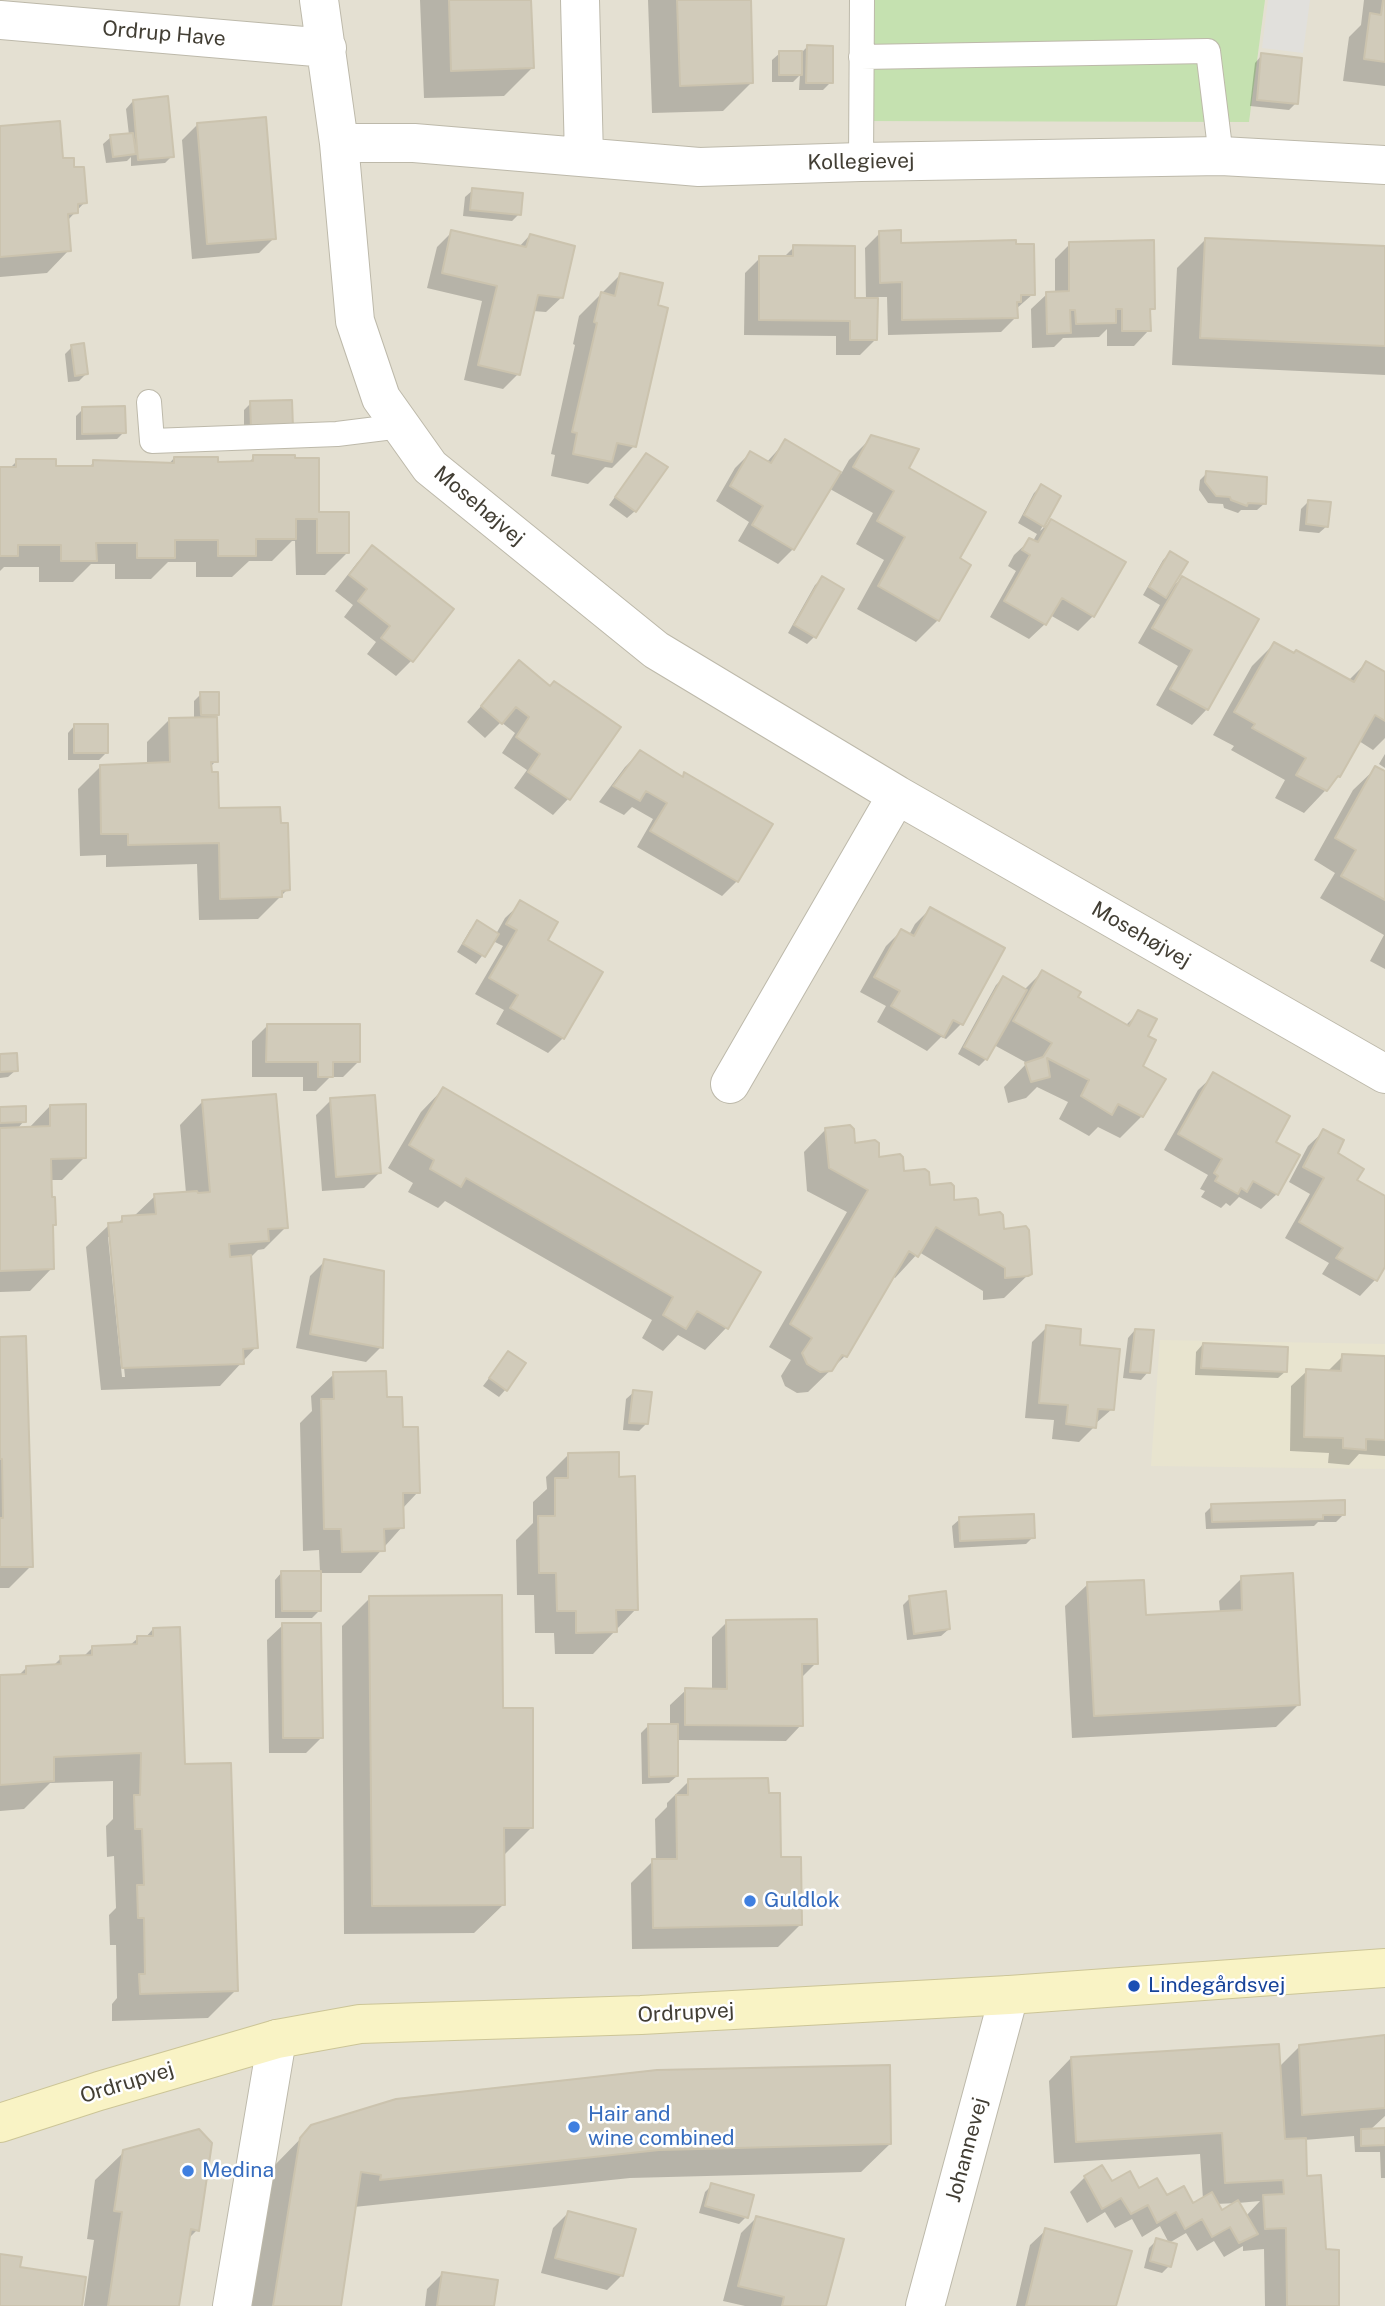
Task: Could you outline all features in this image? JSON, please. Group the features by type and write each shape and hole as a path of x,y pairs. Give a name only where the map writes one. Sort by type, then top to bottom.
{"street":[{"name":"Mosehøjvej","path":"319,0 339,144 355,321 381,398 430,467 656,650 897,795 1385,1074"},
{"path":"580,0 584,157"},
{"name":"Ordrup Have","path":"0,20 327,48"},
{"name":"Kollegievej","path":"339,144 414,143 699,167 1221,156 1385,165"},
{"path":"730,1084 897,795"},
{"name":"Ordrupvej","path":"0,2123 277,2039 360,2024 641,2015 1009,1995 1385,1968"},
{"name":"Johannevej","path":"925,2306 1009,1995"},
{"path":"232,2306 277,2039"}],"lane":[{"path":"862,0 862,162"},
{"path":"862,57 1208,51 1221,156"},
{"path":"149,402 152,441 337,434 401,426"}],"shaded area":[{"path":"0,0 1385,0 1385,2306 0,2306"},
{"path":"1268,0 1310,0 1303,53 1262,48"},
{"path":"1160,1340 1385,1344 1385,1469 1151,1466"}],"green space":[{"path":"852,0 1265,0 1249,122 854,121"}],"building":[{"path":"449,0 531,0 534,68 451,71"},
{"path":"677,0 751,0 753,83 680,86"},
{"path":"1383,0 1385,62 1364,59 1370,13 1381,15"},
{"path":"807,45 833,46 833,83 806,83"},
{"path":"779,51 802,51 802,75 779,75"},
{"path":"1261,53 1302,58 1298,104 1257,100"},
{"path":"168,96 174,157 138,160 133,100"},
{"path":"266,117 276,239 207,244 197,123"},
{"path":"60,121 63,158 74,158 74,167 84,167 87,203 78,204 78,213 68,214 71,251 0,257 0,126"},
{"path":"133,133 136,154 113,157 110,135"},
{"path":"472,188 523,193 521,215 470,210"},
{"path":"451,230 526,247 530,234 575,246 563,298 538,295 520,375 478,365 497,286 442,273"},
{"path":"901,230 901,243 1016,240 1016,244 1034,244 1035,295 1021,295 1021,302 1017,302 1018,318 902,320 902,282 880,283 879,231"},
{"path":"1205,238 1385,246 1385,346 1200,338"},
{"path":"1154,240 1155,309 1150,309 1151,331 1122,331 1122,309 1116,309 1116,323 1076,324 1075,310 1070,310 1071,333 1047,334 1046,292 1069,291 1069,242"},
{"path":"793,245 855,246 855,298 878,298 877,340 850,340 850,321 759,320 759,256 793,256"},
{"path":"620,273 663,283 658,305 668,308 636,447 617,443 612,462 573,454 577,433 572,432 597,323 594,322 601,292 615,296"},
{"path":"84,343 88,374 75,376 71,345"},
{"path":"292,400 293,428 251,429 250,401"},
{"path":"125,406 126,433 82,434 82,407"},
{"path":"871,435 919,449 909,468 986,512 960,558 971,565 939,621 878,586 905,537 877,521 894,491 853,467"},
{"path":"785,439 841,472 794,550 752,525 763,506 730,486 750,451 771,463"},
{"path":"646,453 668,467 636,512 615,497"},
{"path":"253,455 319,458 319,512 349,512 349,553 317,553 317,519 296,519 296,539 256,539 256,556 218,556 218,540 175,540 175,558 137,558 137,543 96,543 97,561 61,561 61,545 18,545 18,556 0,556 0,467 16,467 16,459 56,459 56,466 93,466 93,460 174,463 174,457 218,457 218,462 253,461"},
{"path":"1206,471 1267,477 1266,504 1248,503 1247,506 1231,500 1230,497 1216,496 1205,482"},
{"path":"1041,484 1061,496 1044,527 1024,515"},
{"path":"1308,500 1331,502 1328,527 1306,524"},
{"path":"1051,519 1126,562 1094,617 1062,598 1046,625 1004,601 1030,555 1022,550 1029,538 1038,542"},
{"path":"372,545 454,609 413,662 381,638 390,626 358,601 367,589 349,575"},
{"path":"1170,551 1188,562 1166,598 1149,587"},
{"path":"822,576 844,589 816,638 794,625"},
{"path":"1182,576 1259,619 1208,710 1170,689 1192,650 1152,628"},
{"path":"1274,642 1294,653 1296,650 1354,682 1366,661 1385,672 1385,721 1375,715 1340,777 1338,776 1327,791 1296,775 1306,758 1252,728 1255,724 1234,712"},
{"path":"519,660 550,686 554,681 621,727 570,800 528,772 540,754 516,737 529,717 516,707 502,724 481,706"},
{"path":"200,692 219,692 219,715 201,715"},
{"path":"217,717 218,762 211,762 212,772 218,772 219,808 280,807 281,823 288,823 290,890 282,891 282,897 220,899 219,843 128,845 128,834 101,834 100,765 170,762 169,718"},
{"path":"74,724 108,724 108,753 74,753"},
{"path":"640,750 683,777 684,772 773,824 738,882 650,831 667,803 646,791 640,801 613,786"},
{"path":"1375,766 1385,771 1385,900 1341,876 1356,850 1335,838"},
{"path":"520,900 558,922 548,940 603,972 564,1039 510,1008 518,995 489,978 517,930 506,924"},
{"path":"930,907 1005,948 963,1025 953,1020 944,1037 891,1006 900,991 874,977 901,929 914,936"},
{"path":"477,920 499,934 485,957 463,944"},
{"path":"1042,970 1081,992 1078,997 1129,1026 1138,1010 1157,1019 1148,1036 1156,1040 1143,1066 1166,1079 1143,1117 1118,1104 1112,1115 1081,1096 1089,1080 1047,1058 1050,1077 1031,1082 1025,1063 1043,1057 1052,1043 1013,1021"},
{"path":"1003,976 1027,990 987,1060 964,1047"},
{"path":"267,1024 360,1024 360,1062 333,1062 333,1077 318,1077 318,1062 266,1062"},
{"path":"17,1053 18,1071 0,1072 0,1054"},
{"path":"1213,1072 1290,1116 1276,1142 1300,1155 1278,1195 1253,1181 1247,1192 1241,1188 1238,1194 1215,1181 1218,1176 1214,1173 1222,1159 1178,1134"},
{"path":"443,1087 761,1272 728,1329 697,1311 686,1329 663,1315 673,1297 466,1178 461,1187 430,1169 434,1160 409,1145"},
{"path":"276,1094 288,1228 268,1229 269,1241 229,1244 230,1257 251,1255 258,1348 243,1349 244,1364 122,1368 108,1223 122,1222 122,1216 156,1214 154,1194 210,1192 202,1100"},
{"path":"375,1095 381,1173 336,1177 330,1098"},
{"path":"86,1104 86,1158 51,1159 56,1225 53,1225 54,1269 0,1271 0,1128 50,1126 50,1105"},
{"path":"26,1106 26,1122 0,1123 0,1107"},
{"path":"850,1125 854,1129 855,1143 875,1140 879,1143 879,1157 900,1154 903,1157 904,1171 925,1169 929,1172 930,1185 951,1183 954,1186 954,1200 976,1198 979,1215 1000,1212 1003,1215 1004,1229 1026,1226 1029,1230 1032,1274 1005,1278 1005,1268 936,1227 918,1257 909,1251 847,1357 842,1355 832,1371 820,1372 807,1364 802,1353 812,1338 790,1324 868,1190 829,1168 825,1128"},
{"path":"1323,1129 1344,1140 1338,1153 1364,1169 1357,1180 1385,1196 1385,1267 1377,1281 1336,1258 1343,1248 1299,1222 1324,1178 1303,1167"},
{"path":"324,1259 384,1271 383,1348 310,1334"},
{"path":"1046,1325 1081,1329 1080,1345 1120,1349 1114,1410 1098,1409 1096,1428 1066,1424 1068,1405 1039,1403"},
{"path":"1135,1329 1154,1330 1150,1373 1130,1372"},
{"path":"26,1336 33,1567 0,1567 0,1518 3,1518 0,1337"},
{"path":"1203,1343 1288,1347 1287,1372 1201,1368"},
{"path":"508,1351 526,1363 507,1391 489,1378"},
{"path":"1342,1354 1385,1356 1385,1440 1366,1439 1366,1450 1343,1448 1343,1438 1304,1437 1306,1369 1341,1371"},
{"path":"386,1371 387,1397 402,1397 403,1427 418,1427 420,1493 403,1493 404,1528 384,1529 385,1551 342,1552 341,1529 324,1529 321,1399 334,1399 333,1372"},
{"path":"633,1390 652,1392 648,1424 629,1423"},
{"path":"619,1452 619,1477 635,1476 638,1610 616,1610 617,1632 576,1633 576,1611 557,1611 556,1573 539,1573 538,1516 555,1516 555,1478 568,1478 568,1453"},
{"path":"1345,1500 1345,1515 1323,1515 1323,1519 1212,1522 1211,1504"},
{"path":"1034,1514 1035,1538 960,1541 959,1517"},
{"path":"281,1571 321,1571 321,1611 282,1611"},
{"path":"1293,1573 1300,1705 1094,1716 1087,1582 1144,1580 1146,1615 1242,1610 1241,1576"},
{"path":"946,1591 950,1629 914,1634 909,1596"},
{"path":"502,1595 503,1708 533,1708 533,1828 504,1828 505,1905 372,1906 369,1596"},
{"path":"817,1619 818,1664 802,1664 803,1726 685,1725 685,1688 727,1689 726,1620"},
{"path":"282,1623 321,1623 323,1738 283,1738"},
{"path":"180,1627 185,1764 231,1763 238,1991 140,1994 139,1974 145,1974 144,1918 138,1918 137,1885 144,1885 142,1829 135,1829 134,1795 140,1795 141,1753 54,1757 54,1781 0,1785 0,1675 26,1674 26,1666 61,1664 60,1656 92,1655 92,1646 137,1644 137,1636 153,1636 153,1628"},
{"path":"648,1724 678,1724 678,1776 649,1777"},
{"path":"768,1778 769,1793 780,1793 781,1857 801,1857 802,1925 653,1928 652,1859 677,1859 676,1795 688,1795 688,1779"},
{"path":"1385,2035 1385,2108 1302,2115 1299,2045"},
{"path":"1279,2044 1285,2139 1306,2138 1307,2176 1321,2175 1326,2249 1339,2250 1339,2306 1287,2306 1286,2228 1265,2229 1263,2195 1284,2194 1283,2180 1225,2183 1222,2133 1076,2142 1071,2057"},
{"path":"890,2065 891,2144 659,2150 380,2180 381,2175 361,2172 341,2306 273,2306 300,2138 311,2125 396,2099 657,2070"},
{"path":"1385,2128 1385,2145 1361,2146 1361,2129"},
{"path":"199,2129 212,2143 199,2231 191,2229 179,2306 108,2306 122,2212 114,2211 123,2150"},
{"path":"1102,2165 1112,2181 1130,2171 1139,2188 1157,2178 1167,2195 1184,2186 1193,2203 1212,2192 1222,2210 1238,2200 1258,2234 1239,2243 1230,2227 1212,2237 1202,2219 1185,2229 1176,2212 1157,2223 1148,2205 1131,2214 1121,2198 1102,2209 1084,2176"},
{"path":"711,2183 754,2195 748,2218 705,2206"},
{"path":"568,2211 636,2229 623,2276 555,2258"},
{"path":"756,2216 844,2239 826,2306 782,2306 784,2297 738,2286"},
{"path":"1045,2228 1132,2251 1116,2306 1026,2306"},
{"path":"1156,2238 1177,2244 1171,2267 1150,2261"},
{"path":"0,2254 22,2257 20,2267 86,2277 82,2306 0,2306"},
{"path":"442,2272 498,2280 494,2306 437,2306"}],"place":[{"name":"Guldlok","path":"750,1901"},
{"name":"Lindegårdsvej","path":"1134,1986"},
{"name":"Hair and wine combined","path":"574,2127"},
{"name":"Medina","path":"188,2171"}]}
